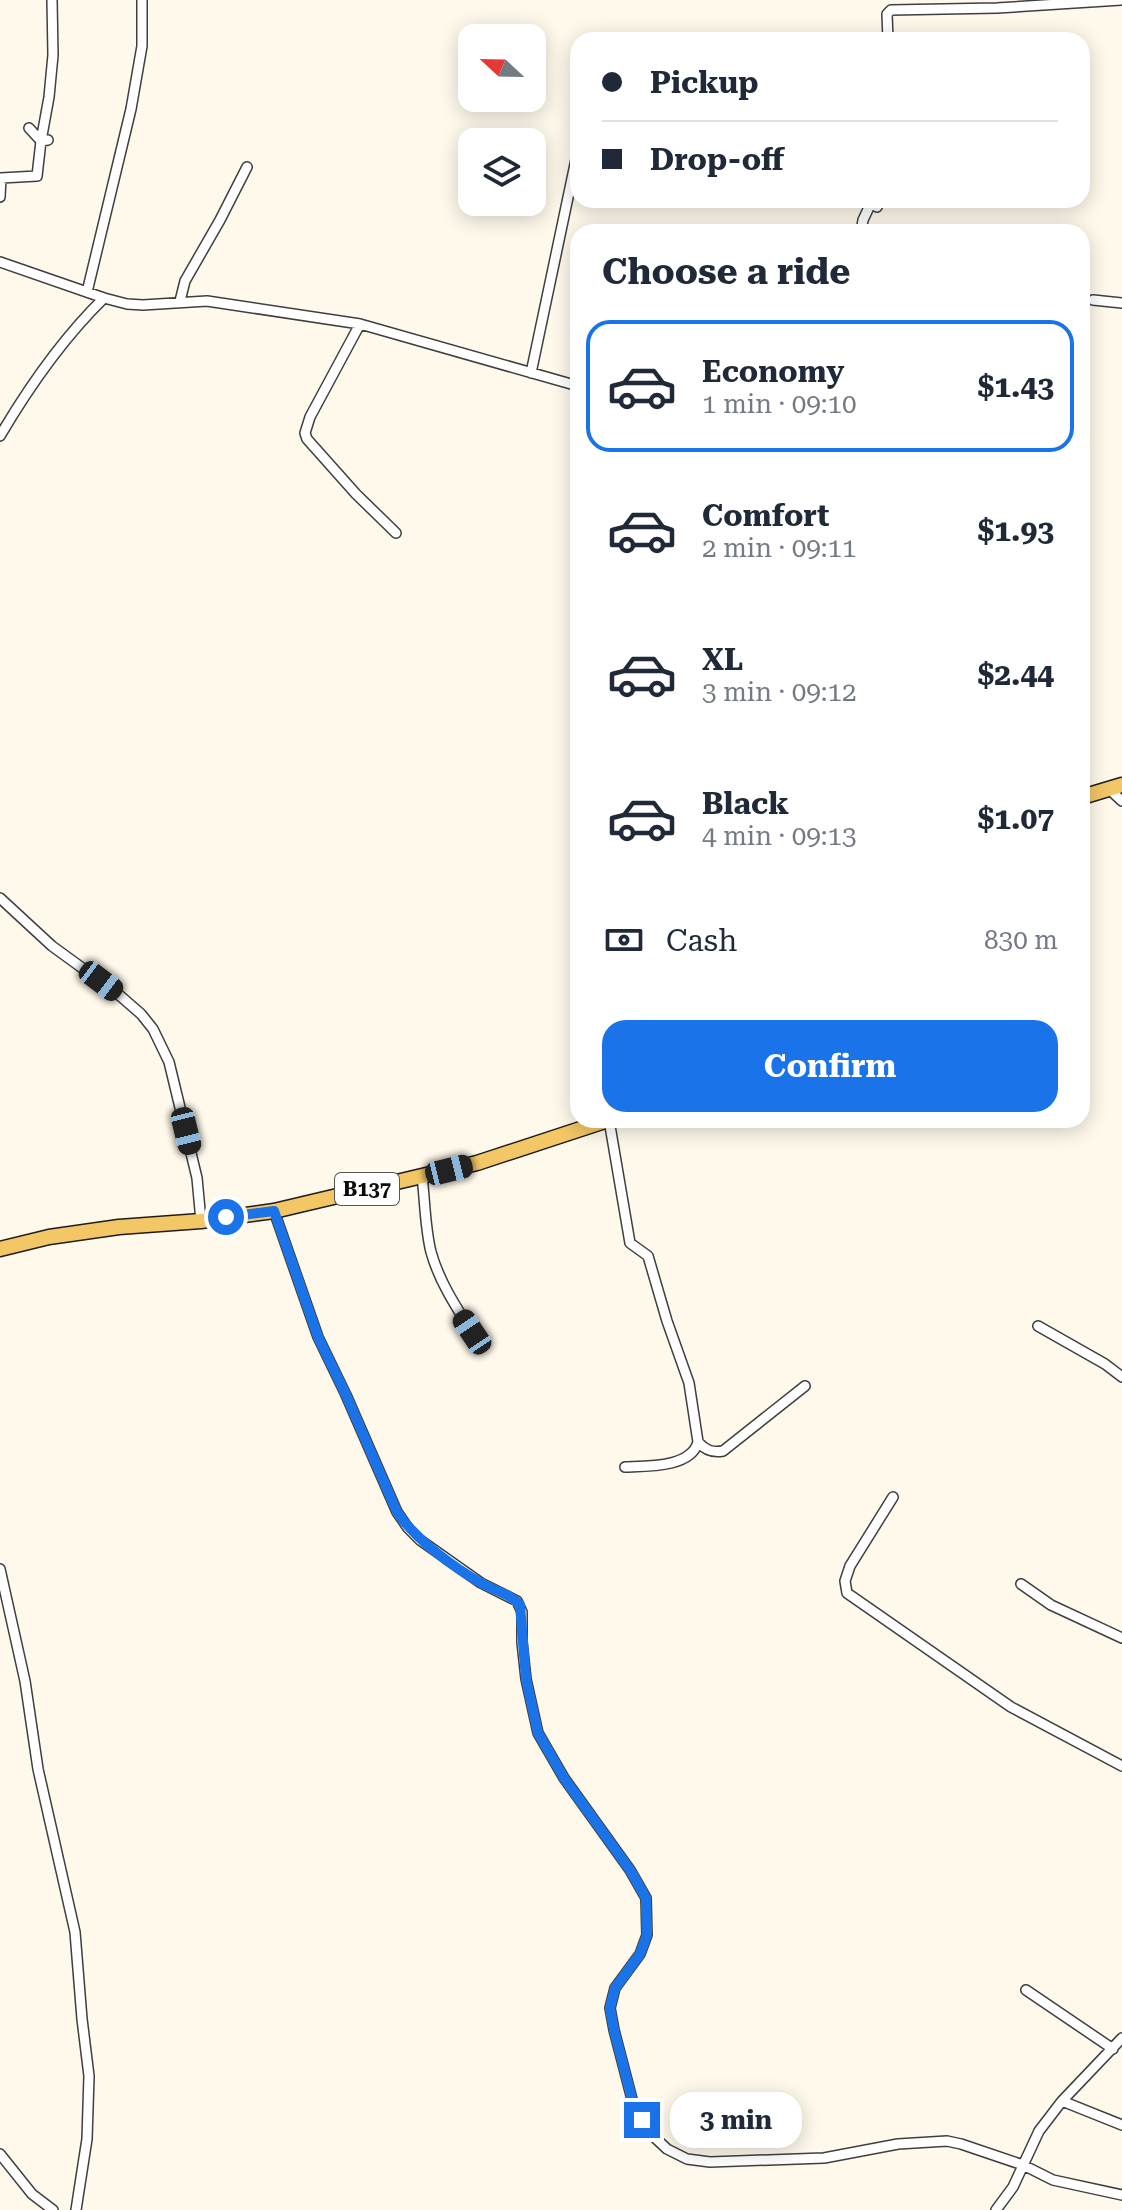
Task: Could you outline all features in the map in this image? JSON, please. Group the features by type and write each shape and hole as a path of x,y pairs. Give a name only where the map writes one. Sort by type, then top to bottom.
{"main road":[{"path":"1090,795 1116,788"},
{"name":"B137","path":"0,1249 119,1227 201,1221 274,1211 477,1163 584,1128"}],"street":[{"path":"0,197 1,178 37,176 45,141 53,55 52,0"},
{"path":"87,292 131,109 142,46 144,0"},
{"path":"888,32 887,14 891,10 997,8 1121,0"},
{"path":"29,128 45,141"},
{"path":"180,301 185,281 247,167"},
{"path":"531,373 570,188"},
{"path":"0,262 127,304 207,301 360,324 570,384"},
{"path":"0,436 61,343 104,298"},
{"path":"1093,300 1122,303"},
{"path":"360,324 310,417 305,433 356,494 396,533"},
{"path":"1116,788 1122,801"},
{"path":"0,898 52,946 118,994 153,1029 169,1062 197,1178 201,1221"},
{"path":"610,1128 630,1243 648,1256 689,1383 698,1442 689,1455 672,1463 625,1467"},
{"path":"422,1176 430,1249 436,1268 472,1332"},
{"path":"274,1211 318,1337 397,1512 420,1540 481,1583 520,1605 526,1679 538,1733 564,1778 630,1870 646,1898 647,1935 640,1954 615,1988 610,2008 633,2103 651,2134 667,2149 687,2159 710,2162 824,2158 898,2144 947,2141 1023,2165 1053,2180 1122,2195"},
{"path":"1038,1326 1122,1377"},
{"path":"698,1442 704,1449 723,1451 805,1386"},
{"path":"893,1497 850,1566 845,1581 847,1593 1011,1707 1122,1766"},
{"path":"0,1569 25,1681 38,1769 75,1932 89,2076 87,2139 76,2210"},
{"path":"1021,1584 1051,1605 1122,1638"},
{"path":"1026,1990 1113,2049"},
{"path":"996,2210 1013,2187 1039,2131 1062,2101 1122,2038"},
{"path":"1062,2101 1122,2125"},
{"path":"0,2154 32,2194 53,2210"}],"route":[{"path":"226,1217 274,1211 318,1337 397,1512 408,1528 481,1583 520,1605 526,1679 538,1733 564,1778 630,1870 646,1898 647,1935 640,1954 615,1988 610,2008 633,2103 642,2120"}]}
